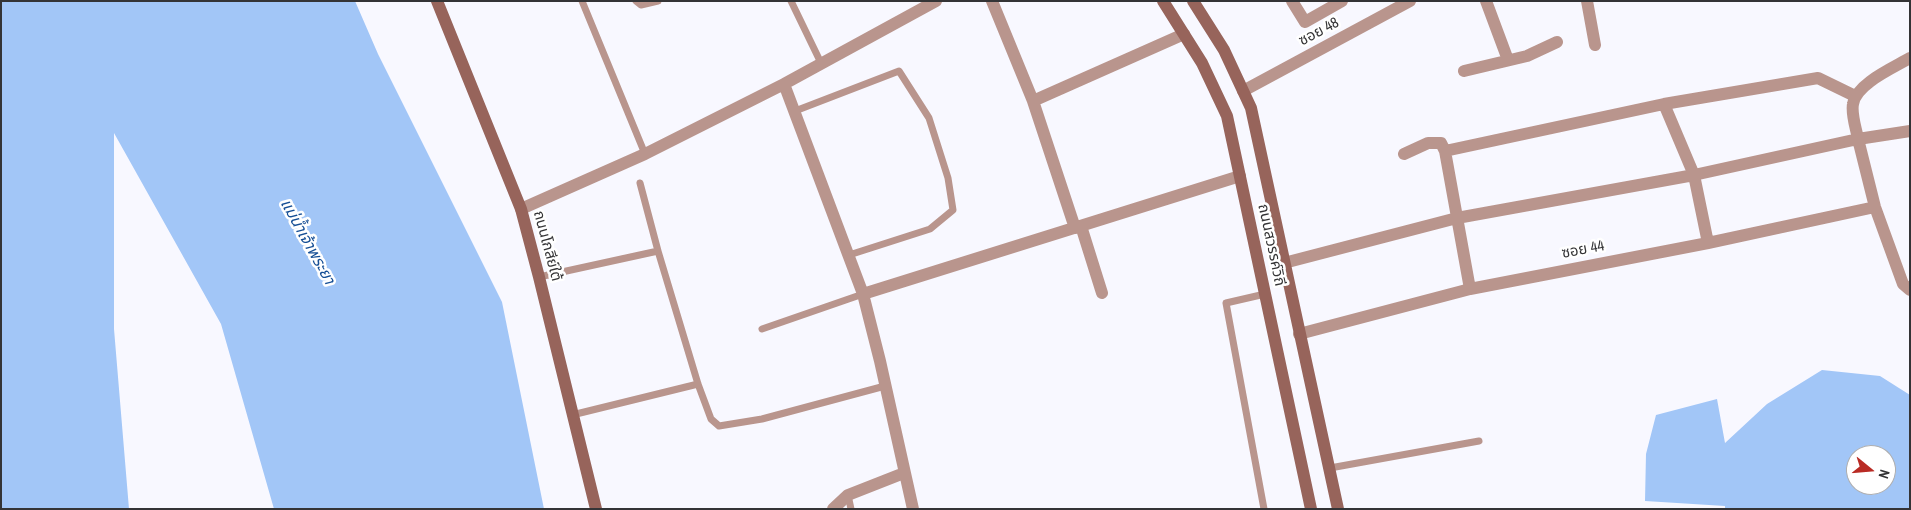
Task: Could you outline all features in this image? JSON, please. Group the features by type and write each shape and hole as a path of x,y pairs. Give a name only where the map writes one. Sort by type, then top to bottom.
{"main road":[{"name":"ถนนโกสีย์ใต้","path":"437,1 521,209 540,277 572,416 596,509"},
{"name":"ถนนสวรรค์วิถี","path":"1163,1 1202,63 1227,116 1311,509"},
{"name":"ถนนสวรรค์วิถี","path":"1193,1 1224,50 1251,108 1338,509"}],"street":[{"path":"521,209 644,154 784,84 936,1"},
{"path":"992,1 1033,101 1102,293"},
{"path":"1292,1 1305,22 1342,1"},
{"name":"ซอย 48","path":"1243,91 1410,1"},
{"path":"1486,1 1508,60"},
{"path":"1587,1 1595,46"},
{"path":"1033,101 1184,34"},
{"path":"1464,71 1527,56 1558,42"},
{"path":"1910,58 1868,83 1855,96 1852,106 1875,207 1903,284 1910,290"},
{"path":"1445,150 1664,104 1818,78 1855,96"},
{"path":"784,84 863,294 913,509"},
{"path":"1664,104 1694,175 1708,243"},
{"path":"1284,262 1457,218 1694,175 1858,139 1910,131"},
{"path":"1404,154 1428,143 1441,143 1445,150 1470,288"},
{"path":"863,294 1240,176"},
{"name":"ซอย 44","path":"1300,334 1470,288 1708,243 1875,207"},
{"path":"833,509 848,494 904,473"}],"lane":[{"path":"582,1 644,154"},
{"path":"636,1 642,5 658,1"},
{"path":"791,1 821,64"},
{"path":"795,112 900,71 929,118 948,178 954,210 930,229 849,255"},
{"path":"640,183 658,251 710,420 719,426 762,419 885,386"},
{"path":"540,277 658,251"},
{"path":"762,329 863,294"},
{"path":"1264,509 1226,303 1265,294"},
{"path":"572,416 698,384"},
{"path":"1330,468 1479,441"},
{"path":"848,494 851,509"}],"water":[{"name":"แม่น้ำเจ้าพระยา","path":"1,1 355,1 378,54 502,302 544,509 274,509 221,324 114,133 114,329 129,509 1,509"},
{"path":"1822,370 1880,376 1910,395 1910,509 1725,509 1725,506 1645,501 1646,454 1656,415 1717,399 1725,443 1767,404"}]}
